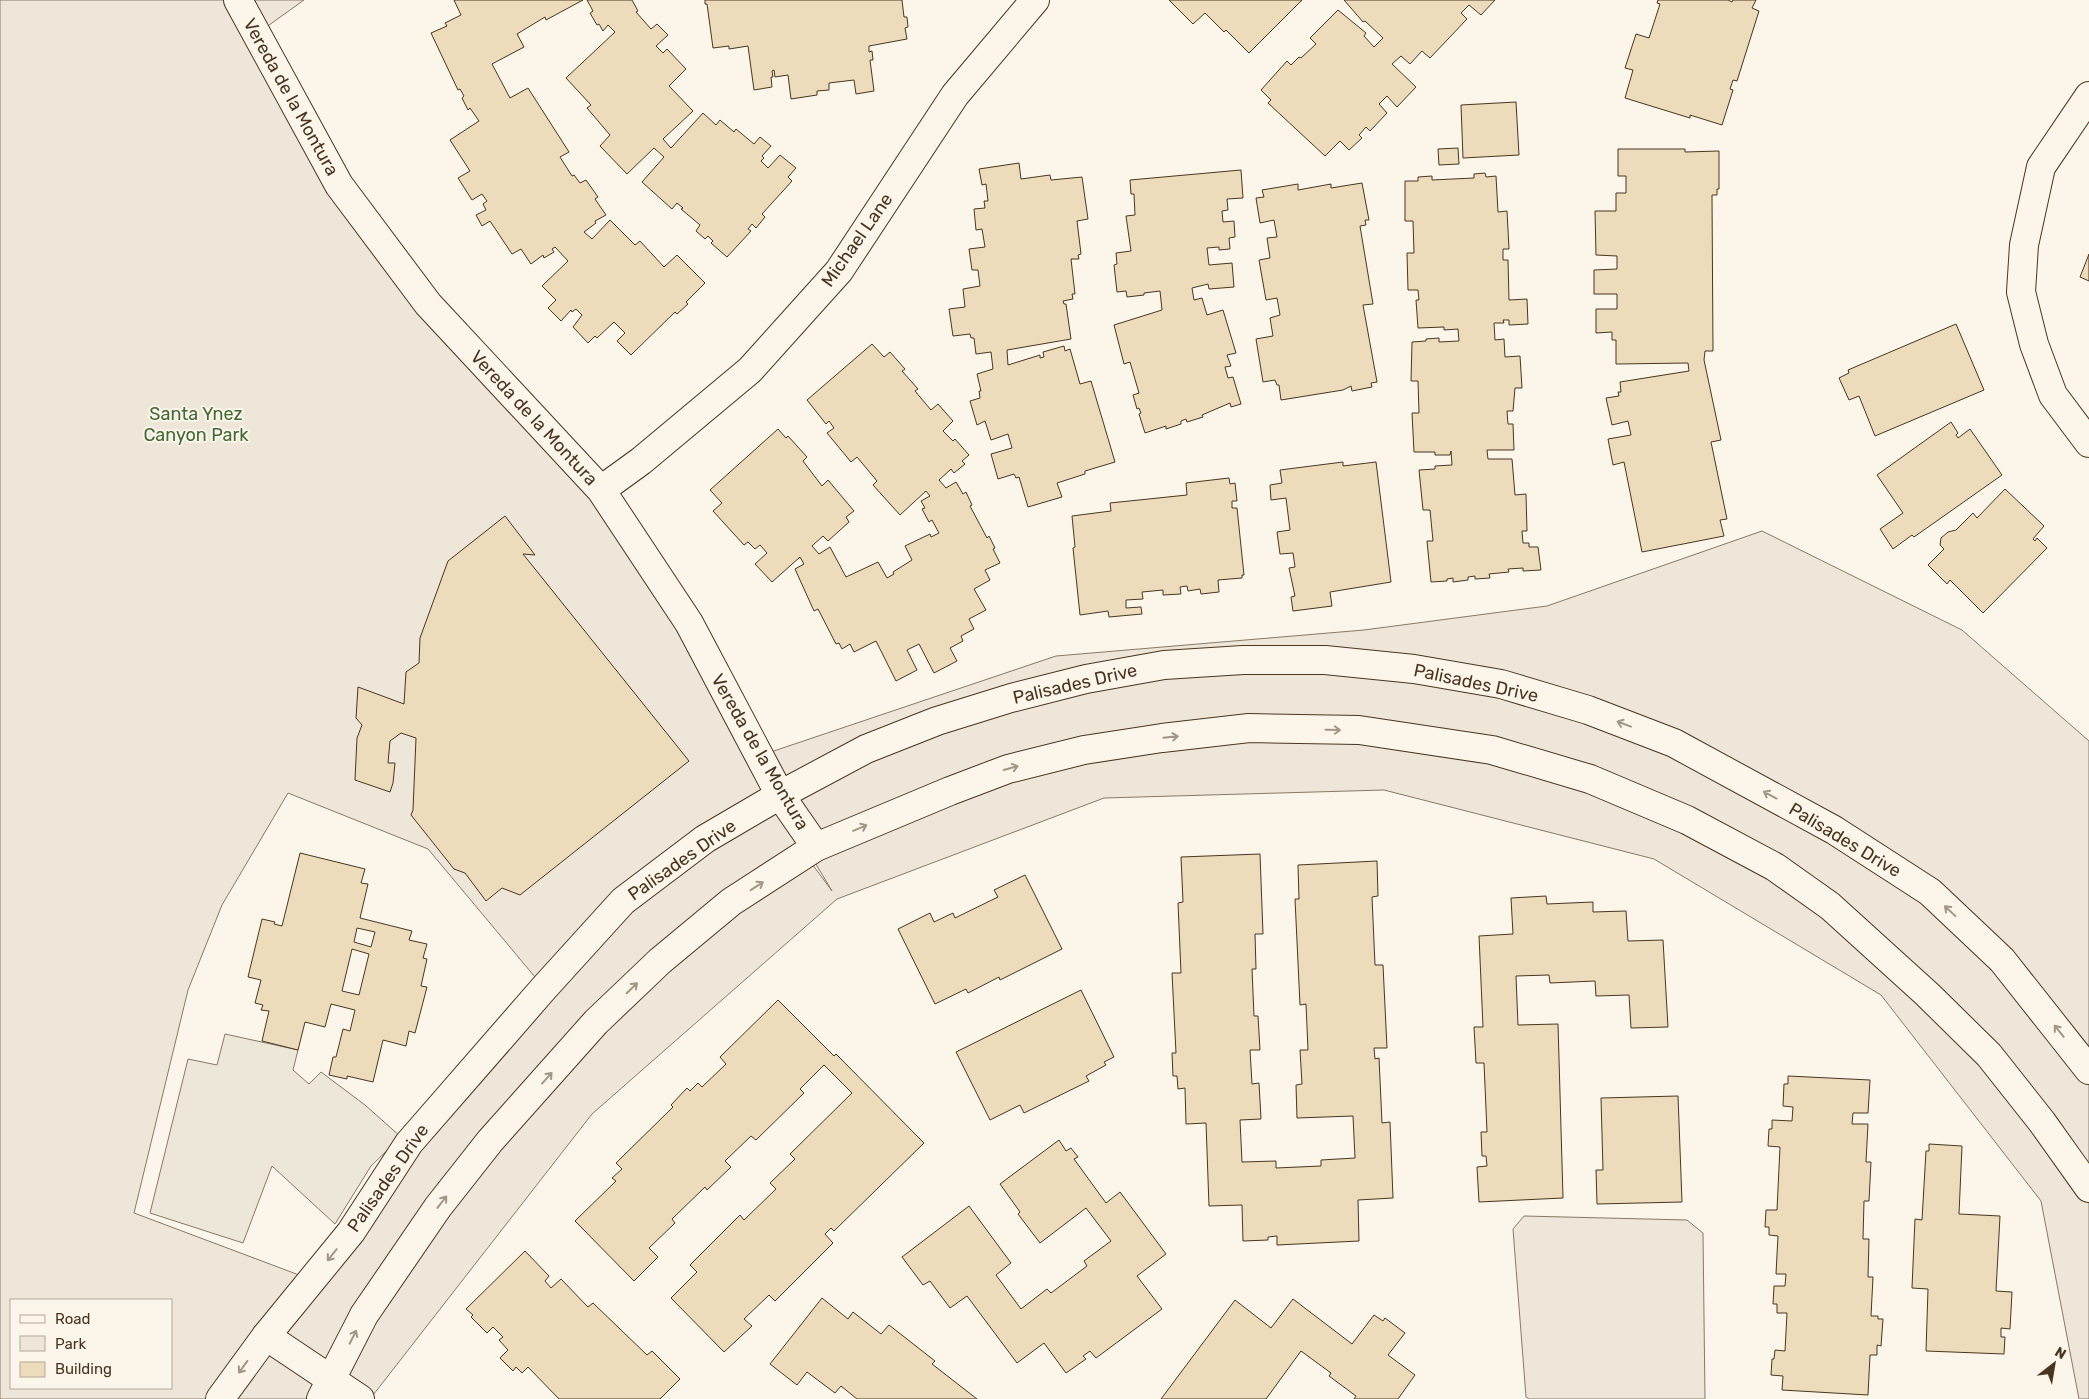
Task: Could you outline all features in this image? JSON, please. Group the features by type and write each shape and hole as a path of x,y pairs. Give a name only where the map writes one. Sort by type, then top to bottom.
{"street":[{"name":"Vereda de la Montura","path":"238,0 339,186 428,304 601,490 689,623 780,795 816,847"},
{"name":"Michael Lane","path":"601,490 640,461 750,370 839,271 955,95 1036,0"},
{"path":"2089,96 2042,167 2024,245 2021,292 2034,344 2053,395 2089,444"},
{"name":"Palisades Drive","path":"220,1399 266,1336 351,1232 409,1143 544,988 623,901 704,839 780,795 866,749 937,721 1011,698 1086,679 1164,665 1243,660 1325,660 1414,669 1501,684 1588,710 1674,743 1834,830 1930,892 2002,960 2089,1070"},
{"path":"326,1390 364,1315 438,1207 490,1141 596,1022 660,962 732,902 816,847 950,791 1008,769 1084,750 1162,738 1250,728 1359,730 1492,750 1590,779 1687,820 1775,867 1830,906 1927,994 1989,1056 2042,1122 2089,1188"},
{"path":"266,1336 326,1390 360,1399"}],"green space":[{"name":"Santa Ynez Canyon Park","path":"0,0 304,0 251,38 423,311 424,320 592,499 680,630 753,758 1056,656 1364,630 1547,606 1762,531 1962,630 2089,741 2089,1399 2079,1399 2041,1201 1881,995 1654,859 1384,790 1104,798 837,899 592,1114 370,1399 0,1399","holes":["288,793 428,849 540,983 299,1275 134,1213 188,990 222,905","780,804 832,891 807,857"]},
{"path":"1524,1216 1687,1220 1703,1233 1705,1399 1529,1399 1526,1397 1513,1229"}],"shaded area":[{"path":"225,1034 298,1050 293,1070 309,1084 321,1072 365,1105 401,1137 371,1166 335,1224 272,1166 243,1243 150,1213 188,1059 217,1065"}],"building":[{"path":"454,0 583,0 546,20 545,17 517,34 524,47 492,64 510,98 528,88 569,152 560,157 572,176 574,175 580,183 586,180 598,197 595,199 606,215 595,221 596,223 584,232 592,239 610,220 635,245 640,241 664,267 677,255 705,283 686,302 688,304 677,314 675,312 631,355 617,341 625,333 614,322 597,338 595,336 588,343 573,327 582,315 576,309 572,312 571,310 561,321 548,308 556,300 542,286 568,261 555,247 552,249 554,252 544,258 543,255 531,264 521,249 512,254 490,221 482,226 476,215 486,210 483,204 487,201 482,194 472,200 458,178 470,171 450,140 479,121 470,108 468,110 462,98 464,96 460,89 458,90 431,33 447,26 445,23 461,15"},
{"path":"587,0 632,0 638,11 636,12 651,29 657,24 668,35 656,46 663,53 667,49 686,69 669,86 693,111 663,139 671,148 703,113 716,125 720,120 734,132 736,129 754,144 760,137 771,146 762,156 764,158 761,161 768,168 780,155 796,168 788,177 792,181 762,214 765,217 756,228 752,224 748,229 751,231 727,257 711,243 713,241 708,236 705,239 696,231 700,225 681,209 683,208 677,203 672,209 642,182 664,157 654,148 627,174 600,146 610,135 587,108 591,105 566,78 615,32 608,25 603,31 599,24 597,25 590,13 593,11"},
{"path":"705,0 902,0 904,17 907,17 908,27 905,28 907,39 869,46 869,52 872,51 873,60 870,60 874,91 856,94 854,80 829,83 829,90 817,91 817,95 791,99 788,75 775,77 774,70 772,71 773,77 771,77 772,87 754,90 748,46 729,49 729,46 713,48"},
{"path":"1169,0 1302,0 1249,53 1226,30 1224,32 1205,13 1193,24"},
{"path":"1344,0 1495,0 1481,15 1469,5 1461,13 1467,19 1430,58 1422,51 1410,64 1401,56 1392,64 1416,87 1397,107 1387,96 1379,104 1387,113 1370,131 1366,127 1359,135 1362,138 1349,150 1340,141 1325,156 1268,103 1271,100 1261,90 1287,61 1291,65 1316,44 1310,38 1338,10 1366,33 1364,36 1374,47 1383,38 1365,21 1363,22"},
{"path":"1658,0 1728,0 1732,2 1733,0 1756,0 1752,8 1759,11 1737,81 1733,80 1730,89 1733,90 1722,125 1690,115 1690,118 1625,98 1633,70 1625,68 1636,34 1649,38 1660,4 1657,3"},
{"path":"1516,102 1519,155 1463,158 1461,105"},
{"path":"1458,148 1459,164 1439,165 1438,149"},
{"path":"1618,149 1685,149 1685,152 1719,151 1719,189 1717,189 1717,195 1712,195 1713,351 1705,351 1704,360 1721,440 1711,442 1727,519 1720,520 1724,536 1642,552 1624,462 1613,465 1608,439 1631,435 1628,421 1612,425 1606,398 1619,396 1618,392 1621,392 1620,382 1689,371 1688,363 1616,364 1616,340 1612,340 1612,332 1596,333 1596,309 1617,309 1617,294 1594,294 1594,270 1617,269 1617,256 1596,255 1595,211 1616,211 1616,193 1626,193 1626,176 1618,176"},
{"path":"1019,163 1021,179 1050,175 1051,180 1082,177 1088,219 1077,221 1081,254 1078,255 1079,259 1071,259 1075,294 1072,294 1073,299 1063,301 1066,304 1071,339 1007,350 1008,365 1040,355 1040,358 1044,357 1043,352 1064,346 1065,351 1070,349 1080,384 1091,381 1115,462 1085,471 1085,474 1057,483 1062,497 1028,507 1019,477 1016,478 1014,474 998,479 991,454 1012,448 1008,434 991,440 985,421 977,425 970,401 980,398 979,391 981,391 977,374 993,369 991,352 976,354 974,338 971,338 970,334 953,336 949,309 965,307 963,289 980,286 978,270 972,270 969,249 985,247 982,229 976,230 974,209 985,208 984,201 988,201 986,184 982,185 979,169"},
{"path":"1241,170 1243,198 1227,199 1228,210 1222,211 1223,222 1234,221 1235,237 1229,238 1230,249 1219,250 1219,247 1207,248 1209,265 1232,263 1234,287 1209,289 1208,284 1192,288 1194,300 1202,298 1207,315 1223,310 1236,353 1227,355 1231,366 1225,367 1228,378 1233,377 1241,404 1231,407 1230,403 1202,415 1203,417 1187,422 1186,419 1181,421 1181,424 1166,429 1166,426 1145,433 1139,414 1141,413 1139,408 1137,409 1133,395 1139,393 1130,362 1124,364 1114,325 1162,310 1160,291 1127,297 1126,291 1117,292 1114,265 1117,264 1116,253 1131,251 1126,216 1135,215 1134,194 1131,194 1130,180"},
{"path":"1485,173 1486,177 1496,176 1498,212 1507,211 1509,249 1503,249 1503,260 1508,260 1509,300 1527,299 1528,324 1509,325 1509,320 1503,320 1504,323 1494,323 1495,340 1504,339 1505,357 1520,356 1522,388 1515,388 1513,411 1507,411 1508,424 1513,424 1514,450 1487,450 1488,459 1512,459 1515,495 1526,494 1527,531 1522,531 1523,543 1529,543 1529,547 1538,547 1541,570 1523,571 1523,568 1508,569 1509,572 1489,574 1490,578 1475,579 1475,576 1468,577 1468,580 1453,582 1453,578 1447,579 1447,581 1431,582 1427,541 1433,541 1430,510 1423,510 1419,470 1435,469 1435,466 1452,465 1451,451 1450,455 1435,455 1435,452 1414,452 1412,413 1419,413 1418,381 1411,381 1412,342 1439,338 1439,342 1459,341 1458,329 1444,330 1444,327 1418,328 1416,300 1419,300 1418,290 1408,290 1407,253 1414,253 1413,221 1405,221 1405,181 1418,181 1418,177 1432,176 1432,180 1474,178 1474,174"},
{"path":"1362,183 1369,220 1365,220 1366,225 1360,226 1373,304 1363,305 1377,382 1371,383 1372,387 1352,391 1351,386 1343,390 1281,400 1279,385 1277,385 1275,380 1263,382 1256,339 1273,336 1270,318 1280,315 1277,298 1266,300 1259,260 1270,258 1267,238 1277,237 1274,220 1260,223 1256,198 1264,197 1262,190 1298,184 1298,190 1331,184 1331,188"},
{"path":"2089,254 2089,281 2080,277"},
{"path":"1956,324 1984,390 1875,436 1859,396 1849,400 1839,378 1849,373 1848,370"},
{"path":"872,344 884,357 890,352 905,369 902,371 918,389 915,391 931,410 938,404 953,421 943,431 953,441 955,439 969,455 962,461 965,464 954,473 951,469 939,480 946,488 956,482 963,494 966,492 972,505 970,506 987,538 989,536 1000,563 985,570 990,580 974,589 986,610 969,619 974,629 961,636 963,641 950,648 957,661 934,673 919,644 907,650 917,670 896,681 876,641 854,652 850,644 842,649 839,643 836,644 818,609 814,611 795,569 804,564 800,557 772,582 755,564 767,553 760,545 755,549 748,542 744,545 713,511 722,503 710,490 778,429 786,438 788,436 807,457 803,461 822,486 828,480 854,511 846,517 849,522 828,541 823,536 812,546 819,554 830,547 846,577 878,562 887,578 912,560 905,546 930,534 931,537 939,533 932,520 929,522 922,509 925,508 921,501 930,496 926,491 900,515 873,485 877,481 857,457 851,462 827,433 834,428 829,421 826,424 807,400"},
{"path":"1951,422 1958,433 1956,435 1958,438 1970,429 2002,475 1914,537 1912,535 1893,549 1880,529 1903,513 1877,475"},
{"path":"1343,462 1343,466 1376,462 1391,582 1330,592 1332,606 1293,611 1291,597 1295,596 1289,568 1295,567 1293,553 1280,554 1277,532 1290,530 1286,498 1271,500 1270,485 1282,483 1280,470"},
{"path":"1229,478 1230,484 1235,483 1237,501 1232,501 1232,508 1237,508 1244,575 1242,575 1242,578 1218,580 1219,592 1201,594 1200,589 1188,591 1187,586 1180,587 1181,594 1163,595 1163,590 1142,592 1143,599 1126,600 1126,608 1141,607 1142,614 1109,617 1108,611 1080,615 1073,548 1075,547 1072,516 1111,511 1110,503 1187,495 1186,483"},
{"path":"2005,489 2044,526 2033,539 2035,541 2037,538 2047,548 1983,613 1950,580 1947,584 1928,565 1944,549 1940,545 1941,538 1948,532 1956,530 1973,513 1977,518"},
{"path":"505,516 535,555 523,554 689,761 520,895 502,888 486,901 465,873 454,869 411,815 413,810 416,738 401,733 390,741 388,763 395,763 390,792 355,780 357,738 362,725 356,718 358,687 404,704 406,672 419,663 420,638 448,561"},
{"path":"300,853 365,869 361,883 368,884 360,918 412,931 409,940 427,944 423,958 427,959 421,986 427,987 415,1033 409,1031 406,1046 383,1040 373,1082 347,1076 347,1079 329,1075 343,1029 350,1031 355,1010 331,1004 325,1027 305,1022 298,1050 262,1041 269,1011 261,1010 263,1005 255,1003 261,980 248,977 262,919 282,926","holes":["357,928 375,932 371,947 354,942","352,949 369,954 359,995 342,991"]},
{"path":"1260,854 1263,934 1255,934 1256,969 1252,969 1254,1016 1258,1016 1260,1050 1250,1050 1252,1084 1259,1083 1261,1119 1240,1120 1242,1162 1276,1161 1276,1168 1321,1166 1321,1160 1355,1158 1353,1116 1297,1118 1296,1085 1302,1084 1300,1050 1308,1050 1306,1004 1300,1005 1295,899 1299,899 1298,865 1377,861 1378,896 1372,897 1375,965 1383,965 1387,1048 1374,1048 1375,1059 1379,1058 1382,1123 1390,1122 1393,1198 1358,1200 1359,1241 1277,1245 1277,1236 1268,1237 1268,1240 1243,1241 1242,1205 1209,1206 1206,1123 1186,1124 1185,1088 1178,1089 1177,1076 1173,1076 1172,1053 1176,1053 1172,973 1181,973 1178,903 1183,902 1181,857"},
{"path":"1025,875 1062,949 1000,980 999,977 968,993 966,989 935,1004 898,929 930,913 934,922 953,913 955,918 998,897 994,890"},
{"path":"1546,896 1547,904 1593,902 1593,912 1626,911 1628,941 1663,940 1668,1027 1631,1028 1629,995 1596,996 1595,981 1550,983 1549,975 1516,976 1518,1025 1558,1024 1563,1198 1479,1202 1477,1167 1487,1166 1486,1156 1482,1156 1481,1132 1487,1132 1484,1063 1476,1063 1474,1027 1483,1027 1479,936 1513,934 1511,898"},
{"path":"1081,990 1114,1057 1104,1062 1106,1065 1086,1076 1089,1081 1024,1113 1020,1105 990,1120 956,1052"},
{"path":"778,1000 834,1056 836,1054 924,1143 834,1231 831,1228 825,1234 833,1243 775,1301 769,1295 744,1319 752,1326 724,1352 671,1298 697,1272 690,1265 740,1215 744,1220 776,1189 770,1183 795,1159 790,1154 852,1093 824,1065 800,1089 804,1093 756,1140 751,1136 725,1161 731,1167 707,1190 705,1187 672,1219 675,1223 649,1248 658,1257 634,1281 575,1221 616,1181 612,1178 622,1169 616,1163 673,1107 671,1105 687,1088 690,1091 698,1083 702,1087 726,1064 720,1057"},
{"path":"1788,1076 1870,1080 1868,1113 1853,1113 1852,1124 1868,1124 1866,1162 1871,1162 1869,1201 1864,1201 1863,1239 1869,1239 1868,1277 1873,1277 1871,1316 1878,1316 1878,1319 1883,1319 1881,1346 1877,1345 1877,1355 1870,1355 1868,1395 1782,1390 1783,1376 1771,1375 1772,1359 1774,1359 1775,1350 1785,1351 1787,1313 1777,1313 1777,1304 1773,1304 1774,1286 1785,1286 1786,1274 1776,1274 1778,1236 1769,1235 1769,1227 1765,1227 1766,1210 1777,1210 1780,1147 1768,1146 1769,1129 1772,1129 1772,1120 1792,1121 1793,1107 1783,1106 1784,1084 1788,1084"},
{"path":"1678,1096 1682,1202 1597,1204 1596,1170 1603,1170 1601,1098"},
{"path":"1059,1140 1066,1151 1071,1148 1078,1157 1074,1159 1106,1203 1120,1192 1166,1254 1137,1276 1162,1309 1096,1358 1090,1351 1083,1356 1086,1359 1066,1373 1044,1343 1017,1363 967,1296 950,1308 930,1281 923,1285 902,1257 969,1206 1011,1263 996,1275 1021,1309 1047,1289 1051,1293 1087,1266 1084,1261 1111,1241 1086,1208 1040,1243 1018,1214 1020,1212 1000,1184"},
{"path":"1929,1144 1962,1146 1959,1214 2000,1216 1996,1291 2012,1292 2010,1329 2001,1328 2001,1337 2005,1337 2004,1354 1926,1351 1928,1289 1912,1288 1915,1219 1922,1220 1926,1151 1929,1151"},
{"path":"525,1251 549,1276 545,1281 551,1288 561,1279 588,1307 593,1303 647,1355 652,1351 680,1379 660,1399 559,1399 528,1367 522,1373 516,1367 513,1371 500,1358 508,1350 499,1340 503,1337 493,1327 487,1333 471,1317 473,1315 466,1309"},
{"path":"822,1298 848,1319 853,1312 881,1334 889,1325 935,1361 932,1364 977,1399 857,1399 841,1386 835,1393 807,1372 797,1385 770,1364"},
{"path":"1293,1299 1352,1344 1374,1315 1383,1321 1385,1318 1405,1333 1388,1355 1415,1375 1398,1399 1354,1399 1356,1396 1329,1376 1331,1373 1301,1351 1266,1399 1161,1399 1235,1300 1271,1328"}]}
